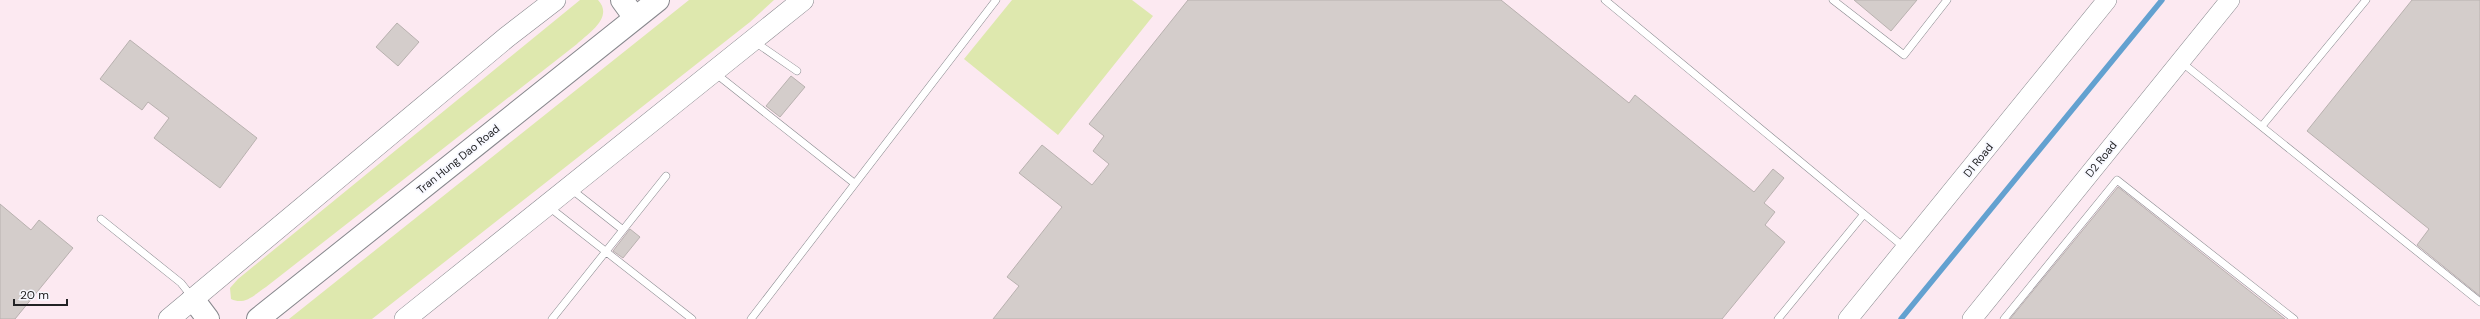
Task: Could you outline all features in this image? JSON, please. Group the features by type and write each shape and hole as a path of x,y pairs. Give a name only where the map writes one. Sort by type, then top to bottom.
{"highway":[{"path":"622,0 636,18"},
{"name":"Tran Hung Dao Road","path":"258,319 658,0"},
{"path":"193,299 208,319"}],"main road":[{"path":"169,319 507,37 555,0"},
{"path":"405,319 548,206 803,0"}],"street":[{"name":"D1 Road","path":"1848,319 2106,0"},
{"name":"D2 Road","path":"1972,319 2230,0"}],"lane":[{"path":"751,319 996,0"},
{"path":"1605,0 1906,249"},
{"path":"1833,0 1904,55 1947,0"},
{"path":"2262,126 2366,0"},
{"path":"754,40 797,71"},
{"path":"2180,61 2480,302"},
{"path":"714,72 854,183"},
{"path":"552,319 666,176"},
{"path":"2004,319 2117,180 2294,319"},
{"path":"570,188 623,230"},
{"path":"548,206 692,319"},
{"path":"1778,319 1864,214"},
{"path":"101,219 180,283 193,299"}],"shaded area":[{"path":"0,0 2480,0 2480,319 0,319"}],"green space":[{"path":"580,0 598,0 602,6 603,12 602,18 598,24 577,44 254,296 241,301 231,299 230,288 238,279"},
{"path":"689,0 774,0 750,22 372,319 289,319"},
{"path":"1012,0 1132,0 1153,16 1058,135 964,59"}],"building":[{"path":"1188,0 1501,0 1629,103 1635,95 1754,192 1773,169 1784,178 1764,203 1775,212 1765,225 1785,242 1722,319 993,319 1019,286 1007,277 1062,207 1019,173 1042,145 1092,185 1109,164 1093,151 1104,136 1089,124"},
{"path":"1854,0 1917,0 1891,31"},
{"path":"2412,0 2480,0 2480,296 2417,245 2429,229 2307,131"},
{"path":"397,23 419,42 398,66 376,47"},
{"path":"130,40 257,138 220,188 154,138 169,118 148,102 142,110 100,79"},
{"path":"791,76 805,87 780,117 766,106"},
{"path":"2118,187 2285,319 2010,319"},
{"path":"0,204 31,230 39,220 73,248 15,319 0,319"},
{"path":"630,229 640,237 623,258 613,251"}],"waterway":[{"path":"1901,319 2162,0"}]}
